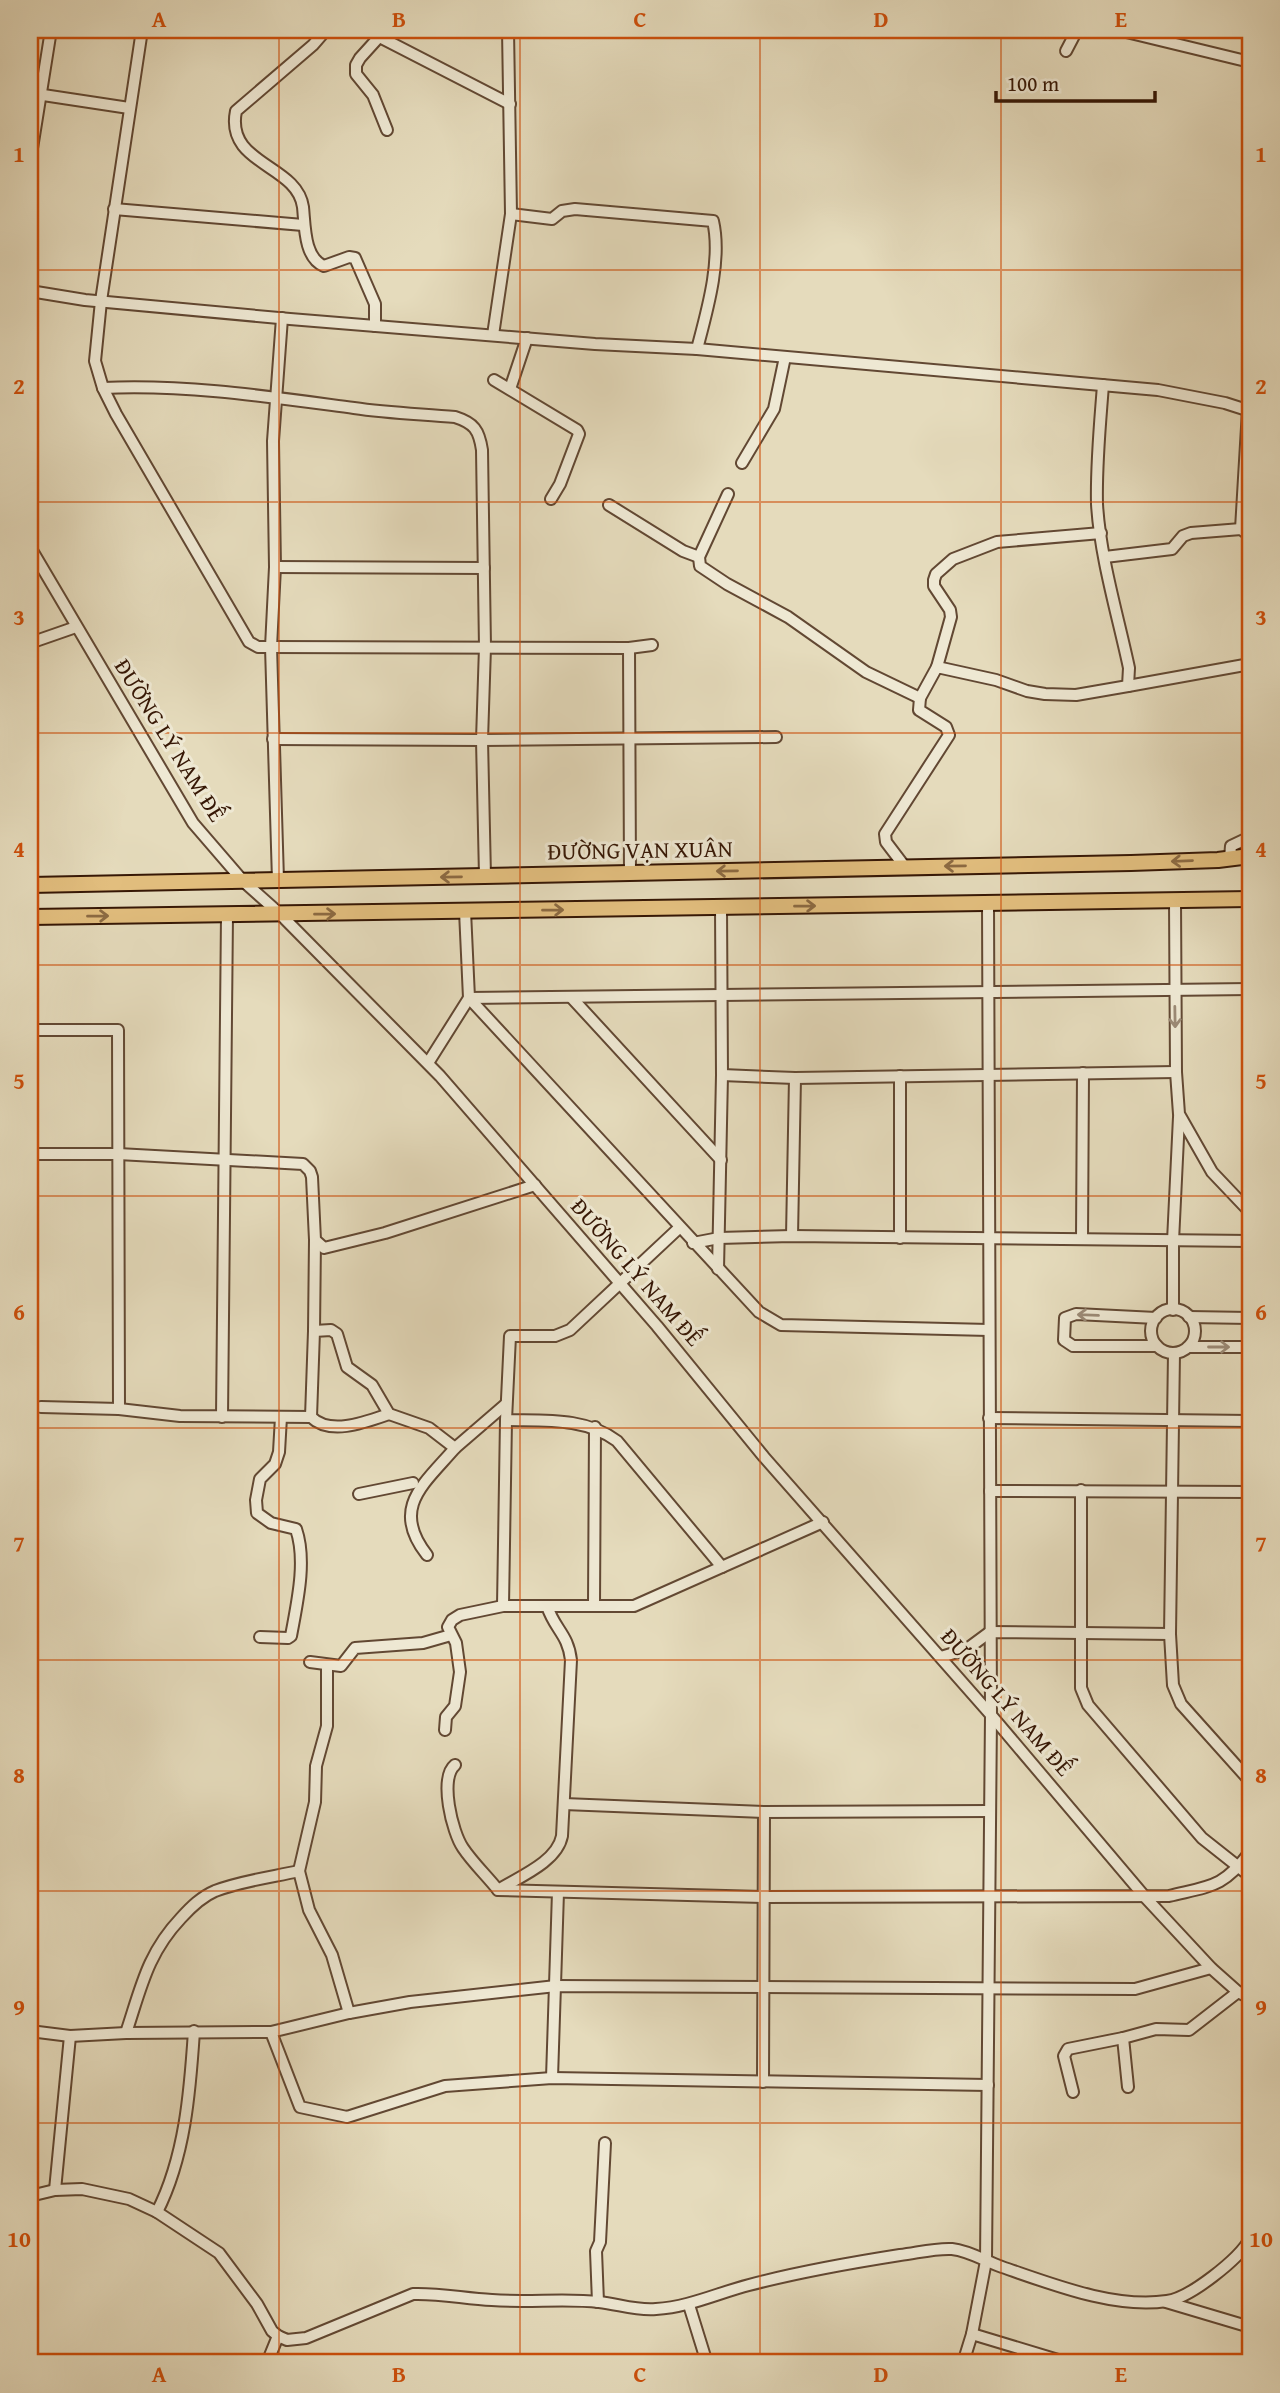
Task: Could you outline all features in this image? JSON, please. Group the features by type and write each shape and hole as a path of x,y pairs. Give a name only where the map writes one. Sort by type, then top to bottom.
{"main road":[{"name":"ĐƯỜNG VẠN XUÂN","path":"30,885 1131,863 1249,856"},
{"path":"30,917 1250,899"}],"street":[{"path":"30,161 35,93 51,30"},
{"path":"142,30 114,209 95,360 103,388 248,642 258,647 629,648 652,645"},
{"path":"326,30 313,45 236,111 233,124 235,135 242,145 293,187 302,203 303,225 310,249 320,264 328,265 349,257 355,258 375,304 375,326"},
{"path":"366,30 510,104"},
{"path":"493,335 511,214 508,30"},
{"path":"1066,51 1077,30"},
{"path":"1118,30 1250,62"},
{"path":"379,37 360,58 356,65 356,74 373,95 387,130"},
{"path":"35,93 129,108"},
{"path":"114,209 303,225"},
{"path":"511,214 552,219 562,211 575,209 713,221 714,267 698,349"},
{"path":"30,291 101,302 282,318 698,349 1170,391 1249,410 1246,532 1191,533 1183,536 1172,549 1105,557"},
{"path":"278,880 271,647 275,567 272,441 282,318"},
{"path":"510,389 527,338"},
{"path":"743,463 774,409 785,357"},
{"path":"494,380 576,428 579,434 560,484 551,499"},
{"path":"1103,385 1097,461 1097,507 1129,668 1128,686"},
{"path":"103,388 133,386 275,396 356,409 455,417 475,426 480,434 482,450 485,876"},
{"path":"728,494 699,557 699,563 704,570 788,617 866,672 920,698"},
{"path":"609,505 683,551 699,557"},
{"path":"905,867 886,842 885,834 949,735 946,727 919,710 920,698 937,667 951,617 950,610 934,586 936,574 953,559 997,541 1101,533"},
{"name":"ĐƯỜNG LÝ NAM ĐẾ","path":"30,547 193,823 243,881 280,914 428,1063 620,1283 764,1457 941,1657 1145,1897 1211,1968 1238,1992 1250,1998"},
{"path":"275,567 484,568"},
{"path":"30,643 76,627"},
{"path":"629,648 630,873"},
{"path":"937,667 996,680 1027,691 1076,695 1250,664"},
{"path":"273,740 776,737"},
{"path":"1230,858 1231,846 1250,837"},
{"path":"1173,1310 1173,1241 1179,1114 1176,1072 1175,900"},
{"path":"963,2363 972,2333 986,2261 991,1715 988,903"},
{"path":"718,1269 723,995 721,907"},
{"path":"428,1063 469,998 465,911"},
{"path":"222,1417 227,915"},
{"path":"30,917 30,984"},
{"path":"469,998 1250,989"},
{"path":"571,997 721,1160"},
{"path":"469,998 759,1312 781,1325 989,1330"},
{"path":"30,1030 118,1030 119,1409"},
{"path":"30,1054 32,1326 30,1322"},
{"path":"722,1075 795,1078 1176,1072"},
{"path":"1082,1238 1083,1073"},
{"path":"900,1076 900,1238"},
{"path":"792,1236 795,1078"},
{"path":"1179,1114 1212,1172 1250,1212"},
{"path":"30,1154 118,1154 296,1162 307,1167 312,1177 315,1240 311,1417"},
{"path":"315,1240 324,1248 373,1236 535,1185"},
{"path":"503,1606 506,1404 510,1336 563,1334 679,1228"},
{"path":"694,1243 719,1238 792,1236 1250,1241"},
{"path":"1250,1318 1189,1317 1173,1310 1161,1313 1151,1329 1153,1341 1168,1353 1188,1347 1250,1347"},
{"path":"1156,1318 1076,1314 1065,1318 1064,1340 1073,1346 1157,1346"},
{"path":"1188,1347 1195,1336 1193,1322 1189,1317"},
{"path":"314,1331 336,1332 347,1367 372,1385 389,1414"},
{"path":"1174,1353 1170,1634 1173,1685 1181,1704 1244,1770 1250,1781"},
{"path":"359,1494 419,1482 506,1404"},
{"path":"41,1407 119,1409 180,1416 311,1417 318,1424 328,1427 354,1424 389,1414 429,1428 455,1448"},
{"path":"260,1636 291,1636 298,1592 300,1542 296,1529 271,1523 257,1513 256,1500 260,1479 275,1464 279,1452 281,1417"},
{"path":"989,1418 1250,1421"},
{"path":"506,1420 573,1422 595,1427 617,1441 722,1567"},
{"path":"594,1606 595,1427"},
{"path":"419,1482 410,1515 413,1534 427,1555"},
{"path":"1081,1490 1081,1688 1088,1705 1202,1838 1250,1876"},
{"path":"989,1491 1250,1492"},
{"path":"444,1730 446,1717 455,1706 460,1672 456,1643 449,1623 460,1615 503,1606 634,1606 823,1522"},
{"path":"498,1890 556,1851 562,1836 571,1660 567,1639 554,1622 547,1606"},
{"path":"941,1657 967,1649 990,1632 1170,1634"},
{"path":"310,1662 341,1666 355,1648 423,1643 451,1635"},
{"path":"327,1665 327,1726 316,1766 315,1802 299,1871 309,1910 332,1955 349,2013"},
{"path":"455,1765 449,1769 447,1778 454,1830 461,1846 498,1890 763,1898 1169,1896 1220,1884 1239,1867 1250,1852"},
{"path":"564,1804 764,1812 990,1811"},
{"path":"763,2082 764,1812"},
{"path":"126,2033 153,1955 165,1935 194,1905 216,1891 299,1871"},
{"path":"552,2078 558,1892"},
{"path":"30,2031 70,2036 271,2032 349,2013 410,2002 556,1986 1135,1989 1211,1968"},
{"path":"1073,2092 1065,2052 1068,2049 1156,2029 1189,2030 1238,1992"},
{"path":"157,2212 169,2189 177,2159 191,2084 194,2032"},
{"path":"271,2032 300,2107 347,2117 444,2086 552,2078 988,2085"},
{"path":"55,2190 70,2036"},
{"path":"1124,2038 1128,2087"},
{"path":"598,2302 596,2251 600,2242 605,2143"},
{"path":"30,2196 55,2190 82,2189 130,2199 157,2212 219,2253 257,2304 272,2330 287,2340 306,2338 413,2294 493,2301 598,2302 655,2309 689,2305 747,2286 867,2260 953,2249 970,2252 986,2261 1038,2280 1111,2299 1143,2303 1165,2301 1199,2287 1242,2251 1250,2239"},
{"path":"1165,2301 1250,2327"},
{"path":"689,2305 706,2363"},
{"path":"972,2333 1068,2363"},
{"path":"267,2363 278,2336"}]}
